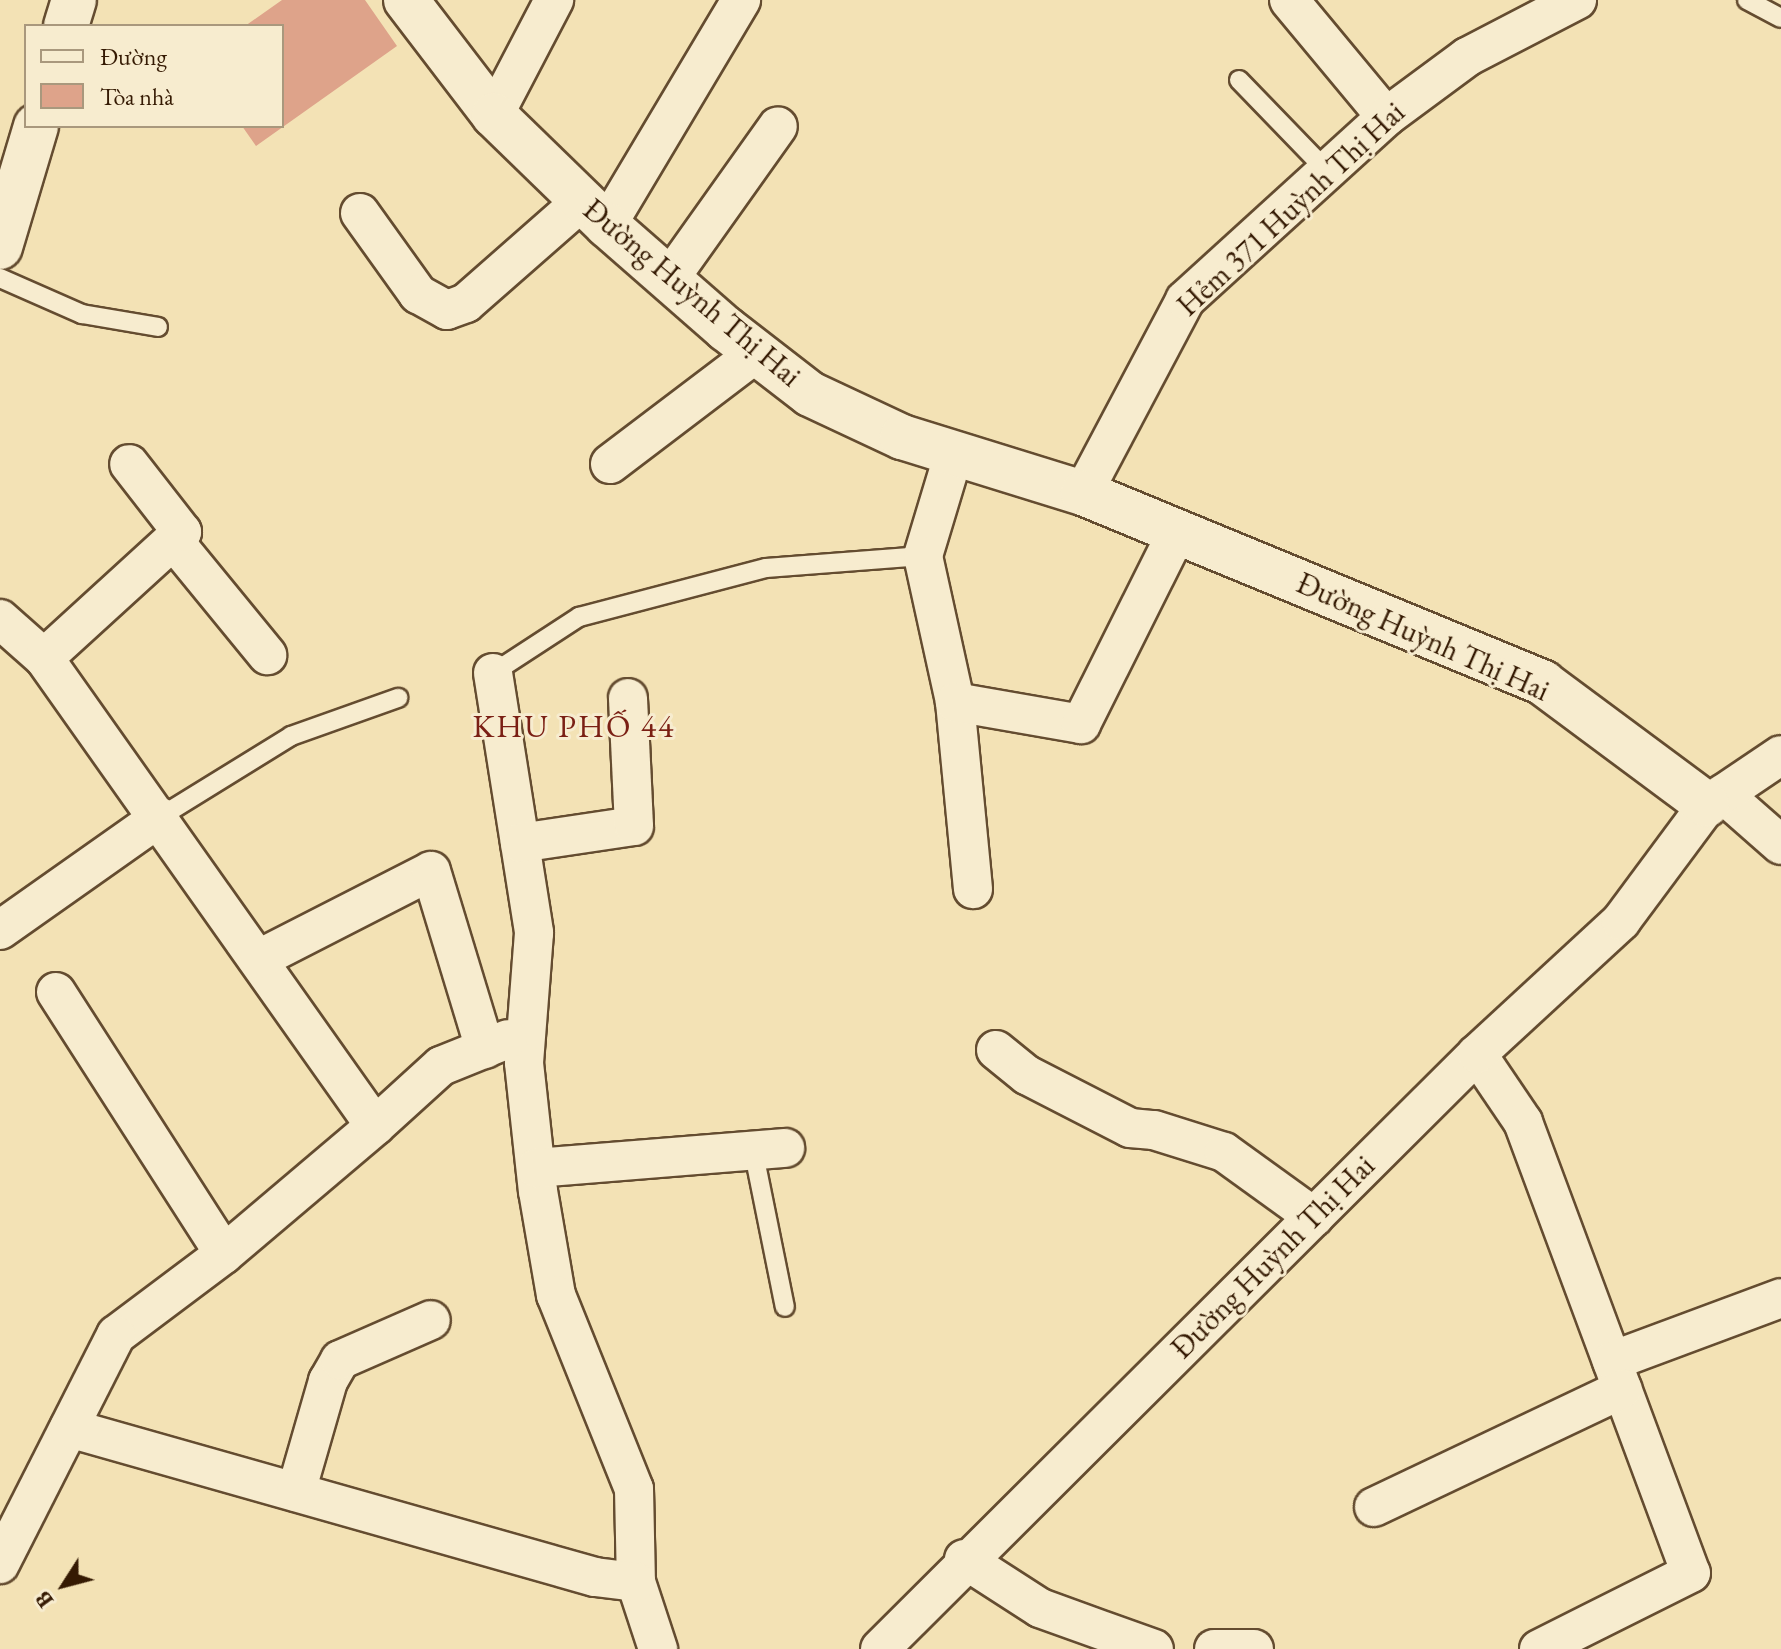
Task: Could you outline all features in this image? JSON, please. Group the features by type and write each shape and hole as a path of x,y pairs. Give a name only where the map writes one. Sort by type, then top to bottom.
{"street":[{"path":"67,24 74,0"},
{"name":"Đường Huỳnh Thị Hai","path":"406,0 494,115 594,213 756,353 810,394 902,437 1083,493 1543,683 1715,799 1621,921 1477,1054 964,1559 880,1649"},
{"path":"494,115 554,0"},
{"path":"360,213 418,294 447,310 466,303 594,213 741,0"},
{"path":"1289,0 1386,117"},
{"name":"Hẻm 371 Huỳnh Thị Hai","path":"1083,493 1175,313 1386,117 1467,57 1577,0"},
{"path":"670,278 778,126"},
{"path":"0,247 35,128"},
{"path":"610,464 756,353"},
{"path":"954,453 923,556 955,702 973,889"},
{"path":"44,658 182,532 129,464"},
{"path":"955,702 1081,724 1177,532"},
{"path":"173,540 267,655"},
{"path":"0,619 44,658 160,817 375,1126"},
{"path":"493,673 534,933 529,1031 524,1063 536,1168 556,1295 634,1489 636,1582 658,1649"},
{"path":"520,843 634,826 628,698"},
{"path":"1781,755 1715,799 1781,845"},
{"path":"0,930 160,817"},
{"path":"259,959 431,871 485,1049"},
{"path":"56,992 224,1254"},
{"path":"0,1564 116,1335 224,1254 441,1066 529,1031"},
{"path":"996,1050 1027,1075 1130,1128 1154,1130 1224,1152 1314,1217"},
{"path":"1477,1054 1523,1122 1691,1573 1539,1649"},
{"path":"536,1168 769,1148"},
{"path":"1374,1507 1617,1375 1781,1298"},
{"path":"296,1492 324,1393 340,1360 431,1320"},
{"path":"69,1428 595,1577 636,1582"},
{"path":"964,1559 1040,1608 1154,1649"},
{"path":"1214,1649 1254,1649"}],"lane":[{"path":"1747,0 1781,18"},
{"path":"1239,80 1327,171"},
{"path":"0,278 82,314 158,327"},
{"path":"493,673 579,617 766,568 923,556"},
{"path":"160,817 291,736 398,698"},
{"path":"769,1148 785,1307"}],"building":[{"path":"282,0 365,0 397,46 284,126 284,24 248,24"},
{"path":"243,128 281,128 256,146"}],"district":[{"name":"KHU PHỐ 44","path":"574,726"}]}
